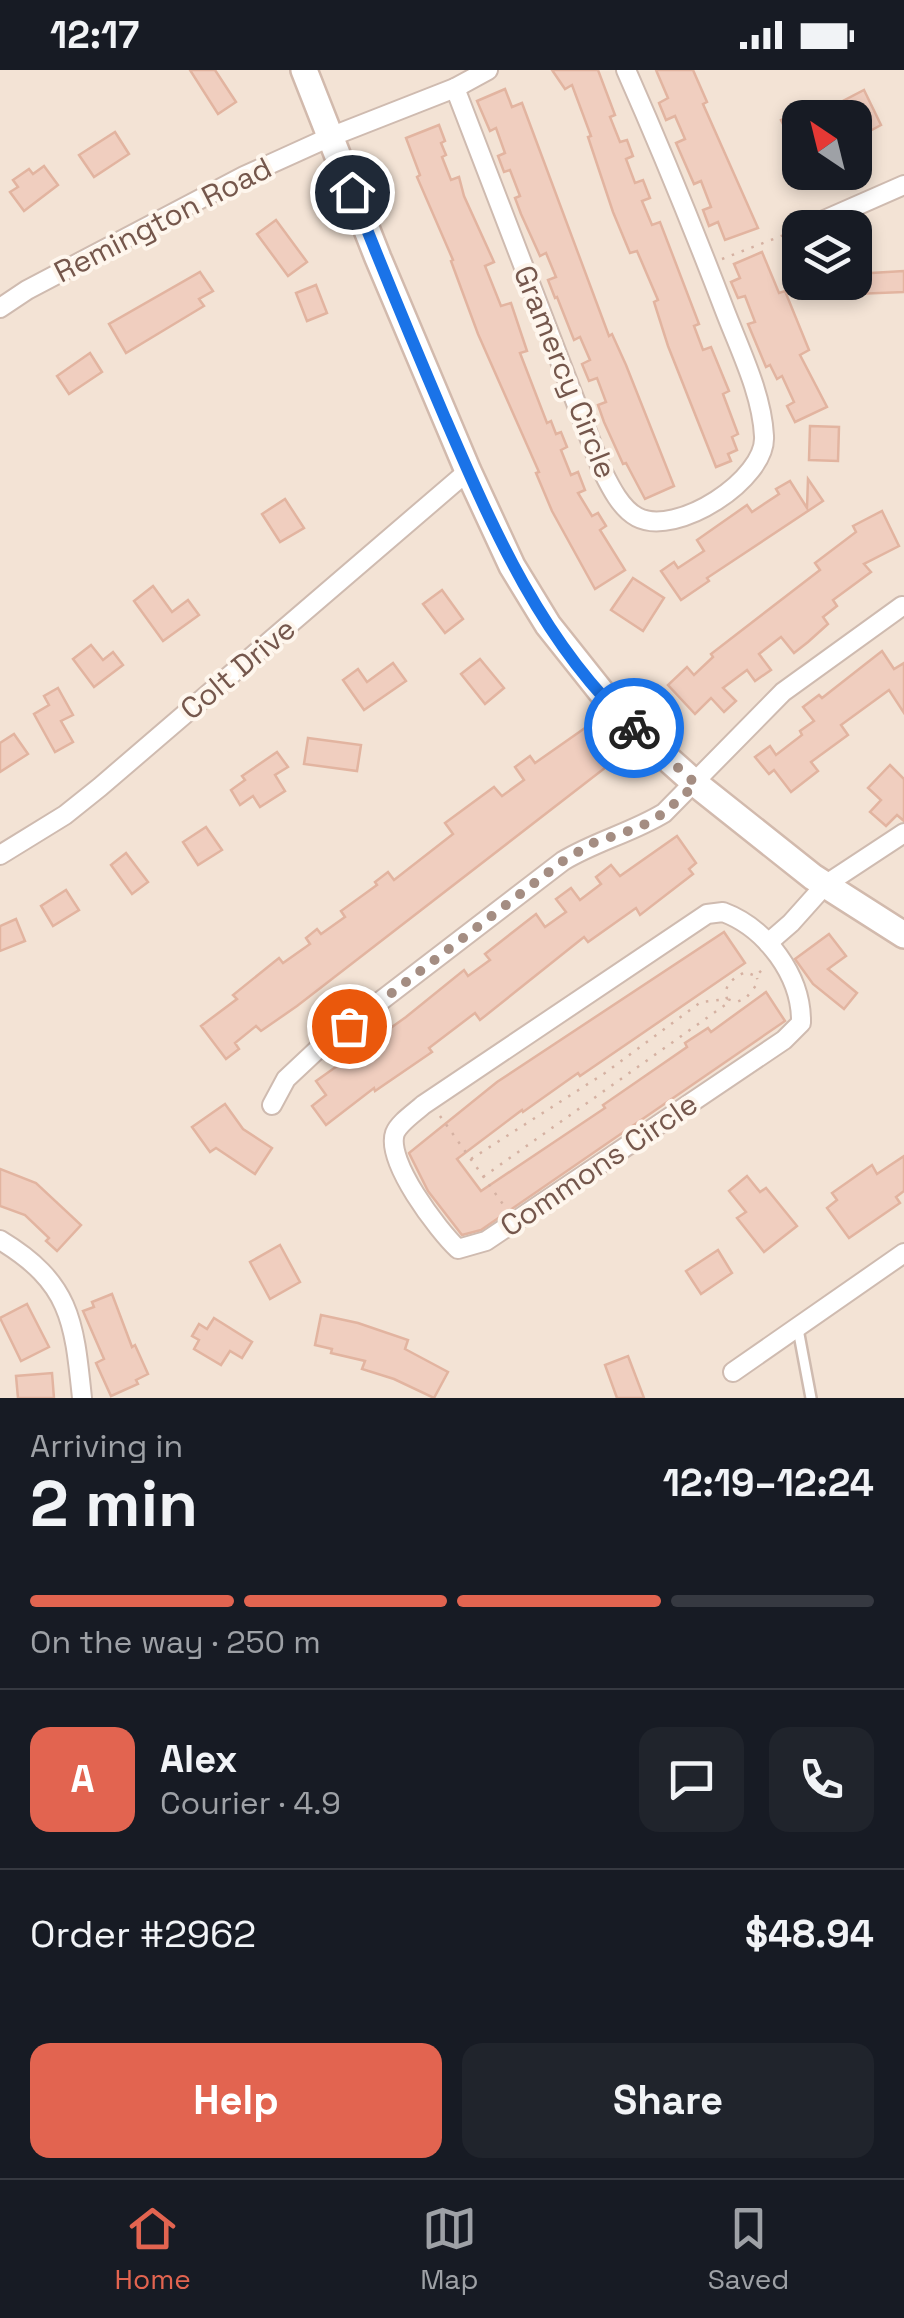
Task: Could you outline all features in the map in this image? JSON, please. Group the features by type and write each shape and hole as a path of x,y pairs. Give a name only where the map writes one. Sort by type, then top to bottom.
{"street":[{"path":"304,70 468,471 512,566 548,625 622,718 696,784 825,885 904,935"},
{"path":"330,137 454,88 488,70"},
{"name":"Gramercy Circle","path":"454,88 601,468 626,508 649,527 710,505 768,452 749,375 626,70"},
{"name":"Remington Road","path":"0,308 244,176 330,137"},
{"path":"847,210 904,185"},
{"name":"Colt Drive","path":"0,855 65,815 100,787 468,471"},
{"path":"272,1105 296,1068 502,907 593,843 640,827 664,813 783,692 902,606"},
{"path":"768,943 825,885 904,834"},
{"name":"Commons Circle","path":"723,912 734,916 768,943 782,960 801,1008 801,1023 784,1040 486,1241 458,1249 442,1234 398,1162 393,1147 396,1130 422,1105 707,914 723,912"},
{"path":"0,1240 32,1259 51,1280 67,1308 76,1342 82,1398"},
{"path":"733,1372 904,1253"}],"lane":[{"path":"797,1327 811,1398"}],"path":[{"path":"707,266 782,235"},
{"path":"756,976 763,969"},
{"path":"483,1177 725,1005 730,981 745,972 756,976"},
{"path":"471,1159 605,1072 701,1002 737,1002 746,998 758,983 756,976"},
{"path":"436,1110 515,1222"}],"shaded area":[{"path":"0,70 904,70 904,1398 0,1398"}],"building":[{"path":"190,70 215,70 236,102 218,114"},
{"path":"552,70 598,70 615,115 610,117 620,142 627,140 633,156 626,159 635,183 643,180 650,198 642,201 652,225 660,222 699,324 694,326 703,350 711,347 729,391 723,394 738,434 732,437 737,450 728,454 731,461 716,467 668,346 654,302 658,300 637,251 630,253 613,212 572,85 565,89"},
{"path":"656,70 693,70 707,102 703,104 758,228 725,240 718,222 709,226 703,210 711,207 701,181 694,184 676,143 685,139 675,116 666,120 659,103 668,98"},
{"path":"505,89 512,107 522,103 609,336 612,334 626,365 674,486 645,499 604,422 598,405 606,402 597,378 589,381 582,364 590,360 580,337 574,340 555,298 548,280 556,277 546,253 540,256 521,214 515,198 520,196 510,170 504,172 498,156 505,153 496,128 490,131 477,101"},
{"path":"864,90 869,100 845,100"},
{"path":"872,106 881,125 872,130"},
{"path":"439,125 445,141 441,143 446,155 442,157 451,180 459,177 494,262 485,266 501,306 511,303 527,351 520,353 547,423 551,421 556,434 561,432 567,447 561,450 571,475 578,472 585,490 578,493 592,516 598,513 606,526 600,530 625,570 595,589 552,511 417,177 420,175 406,138"},
{"path":"115,132 129,154 94,177 79,155"},
{"path":"44,166 58,185 24,211 10,192 18,187 13,180 29,169 33,174"},
{"path":"276,220 307,262 288,276 257,234"},
{"path":"762,252 779,293 782,292 782,300 789,300 809,350 800,355 827,407 795,422 787,406 794,402 782,376 777,379 770,365 766,367 748,324 755,322 745,296 738,298 731,282 740,278 734,264"},
{"path":"904,271 904,292 872,293 872,273"},
{"path":"200,272 213,291 199,299 204,306 126,353 109,324"},
{"path":"316,285 327,313 307,321 296,293"},
{"path":"90,353 102,372 69,394 57,376"},
{"path":"810,426 839,427 838,461 809,460"},
{"path":"808,479 823,501 707,578 709,581 681,600 661,571 674,562 678,568 704,551 697,540 747,505 752,512 779,494 776,489 790,481 807,508"},
{"path":"285,499 304,528 280,542 262,514"},
{"path":"882,511 899,546 864,564 871,572 833,600 837,606 823,617 828,624 794,653 781,637 759,654 771,670 755,681 747,670 723,688 736,701 724,712 711,698 695,714 668,685 687,667 694,675 713,657 711,654 820,570 815,563 856,532 853,526"},
{"path":"633,578 664,598 643,631 611,610"},
{"path":"153,586 172,612 188,600 199,615 163,641 134,601"},
{"path":"442,590 463,619 445,633 423,604"},
{"path":"91,645 103,660 113,652 123,665 94,687 73,659"},
{"path":"882,651 894,669 904,663 904,713 889,690 841,725 848,735 811,762 818,771 791,792 774,770 769,774 755,757 770,746 776,755 802,735 800,731 814,721 803,707 819,695 822,698"},
{"path":"480,659 504,688 485,704 461,674"},
{"path":"393,663 406,681 364,710 343,680 358,669 367,682"},
{"path":"58,688 73,715 61,721 73,742 55,752 34,714 49,705 44,696"},
{"path":"585,728 610,764 297,1006 261,1031 256,1026 235,1043 239,1049 226,1059 201,1026 237,999 233,995 279,958 283,963 310,944 306,938 317,929 321,934 345,917 341,911 388,872 394,880 453,834 445,823 494,787 502,796 524,780 515,767 530,756 535,763"},
{"path":"14,734 28,754 0,772 0,743"},
{"path":"308,738 361,745 357,771 304,764"},
{"path":"277,752 288,767 275,775 285,791 260,807 253,796 240,805 231,790 245,780 242,776"},
{"path":"890,765 904,779 904,821 897,815 886,826 870,812 881,800 868,788"},
{"path":"206,827 222,850 198,865 183,842"},
{"path":"677,836 696,863 689,869 693,874 640,915 636,908 588,942 584,937 480,1020 475,1013 429,1048 432,1052 375,1091 374,1088 326,1125 312,1106 326,1095 316,1081 464,970 468,976 490,960 485,954 536,914 545,927 566,912 556,899 571,888 580,900 601,884 596,877 611,865 620,876"},
{"path":"126,853 148,882 132,894 111,865"},
{"path":"66,890 79,910 53,926 41,906"},
{"path":"16,919 25,941 0,951 0,926"},
{"path":"724,932 745,963 580,1076 578,1073 522,1110 457,1159 481,1191 605,1108 603,1105 687,1047 685,1043 708,1028 711,1032 766,992 785,1021 481,1230 462,1235 428,1191 409,1153 497,1082"},
{"path":"829,934 846,956 828,969 857,993 844,1009 813,984 795,959"},
{"path":"225,1104 243,1129 272,1148 255,1174 216,1148 210,1152 192,1127"},
{"path":"904,1156 904,1191 896,1197 900,1203 849,1238 827,1208 837,1200 832,1193 872,1165 877,1174"},
{"path":"0,1169 36,1183 81,1225 57,1251 25,1215 0,1206"},
{"path":"747,1176 760,1192 766,1188 797,1226 764,1252 737,1218 746,1212 729,1191"},
{"path":"280,1245 300,1282 270,1299 250,1262"},
{"path":"718,1250 732,1273 701,1294 686,1271"},
{"path":"112,1294 132,1347 135,1345 148,1374 136,1380 138,1384 111,1396 96,1363 104,1359 83,1311 94,1307 92,1302"},
{"path":"27,1304 49,1347 21,1361 0,1318"},
{"path":"321,1315 408,1340 405,1349 448,1372 434,1398 362,1369 365,1361 315,1345"},
{"path":"214,1318 252,1342 242,1358 230,1351 221,1365 194,1349 199,1340 192,1336 199,1324 207,1329"},
{"path":"628,1356 644,1398 617,1398 605,1365"},
{"path":"52,1373 54,1398 18,1398 16,1376"}],"way so far":[{"path":"349,1026 563,861 593,843 640,827 664,813 696,784 634,728"}],"route":[{"path":"352,192 468,471 512,566 548,625 598,691 634,728"}]}
